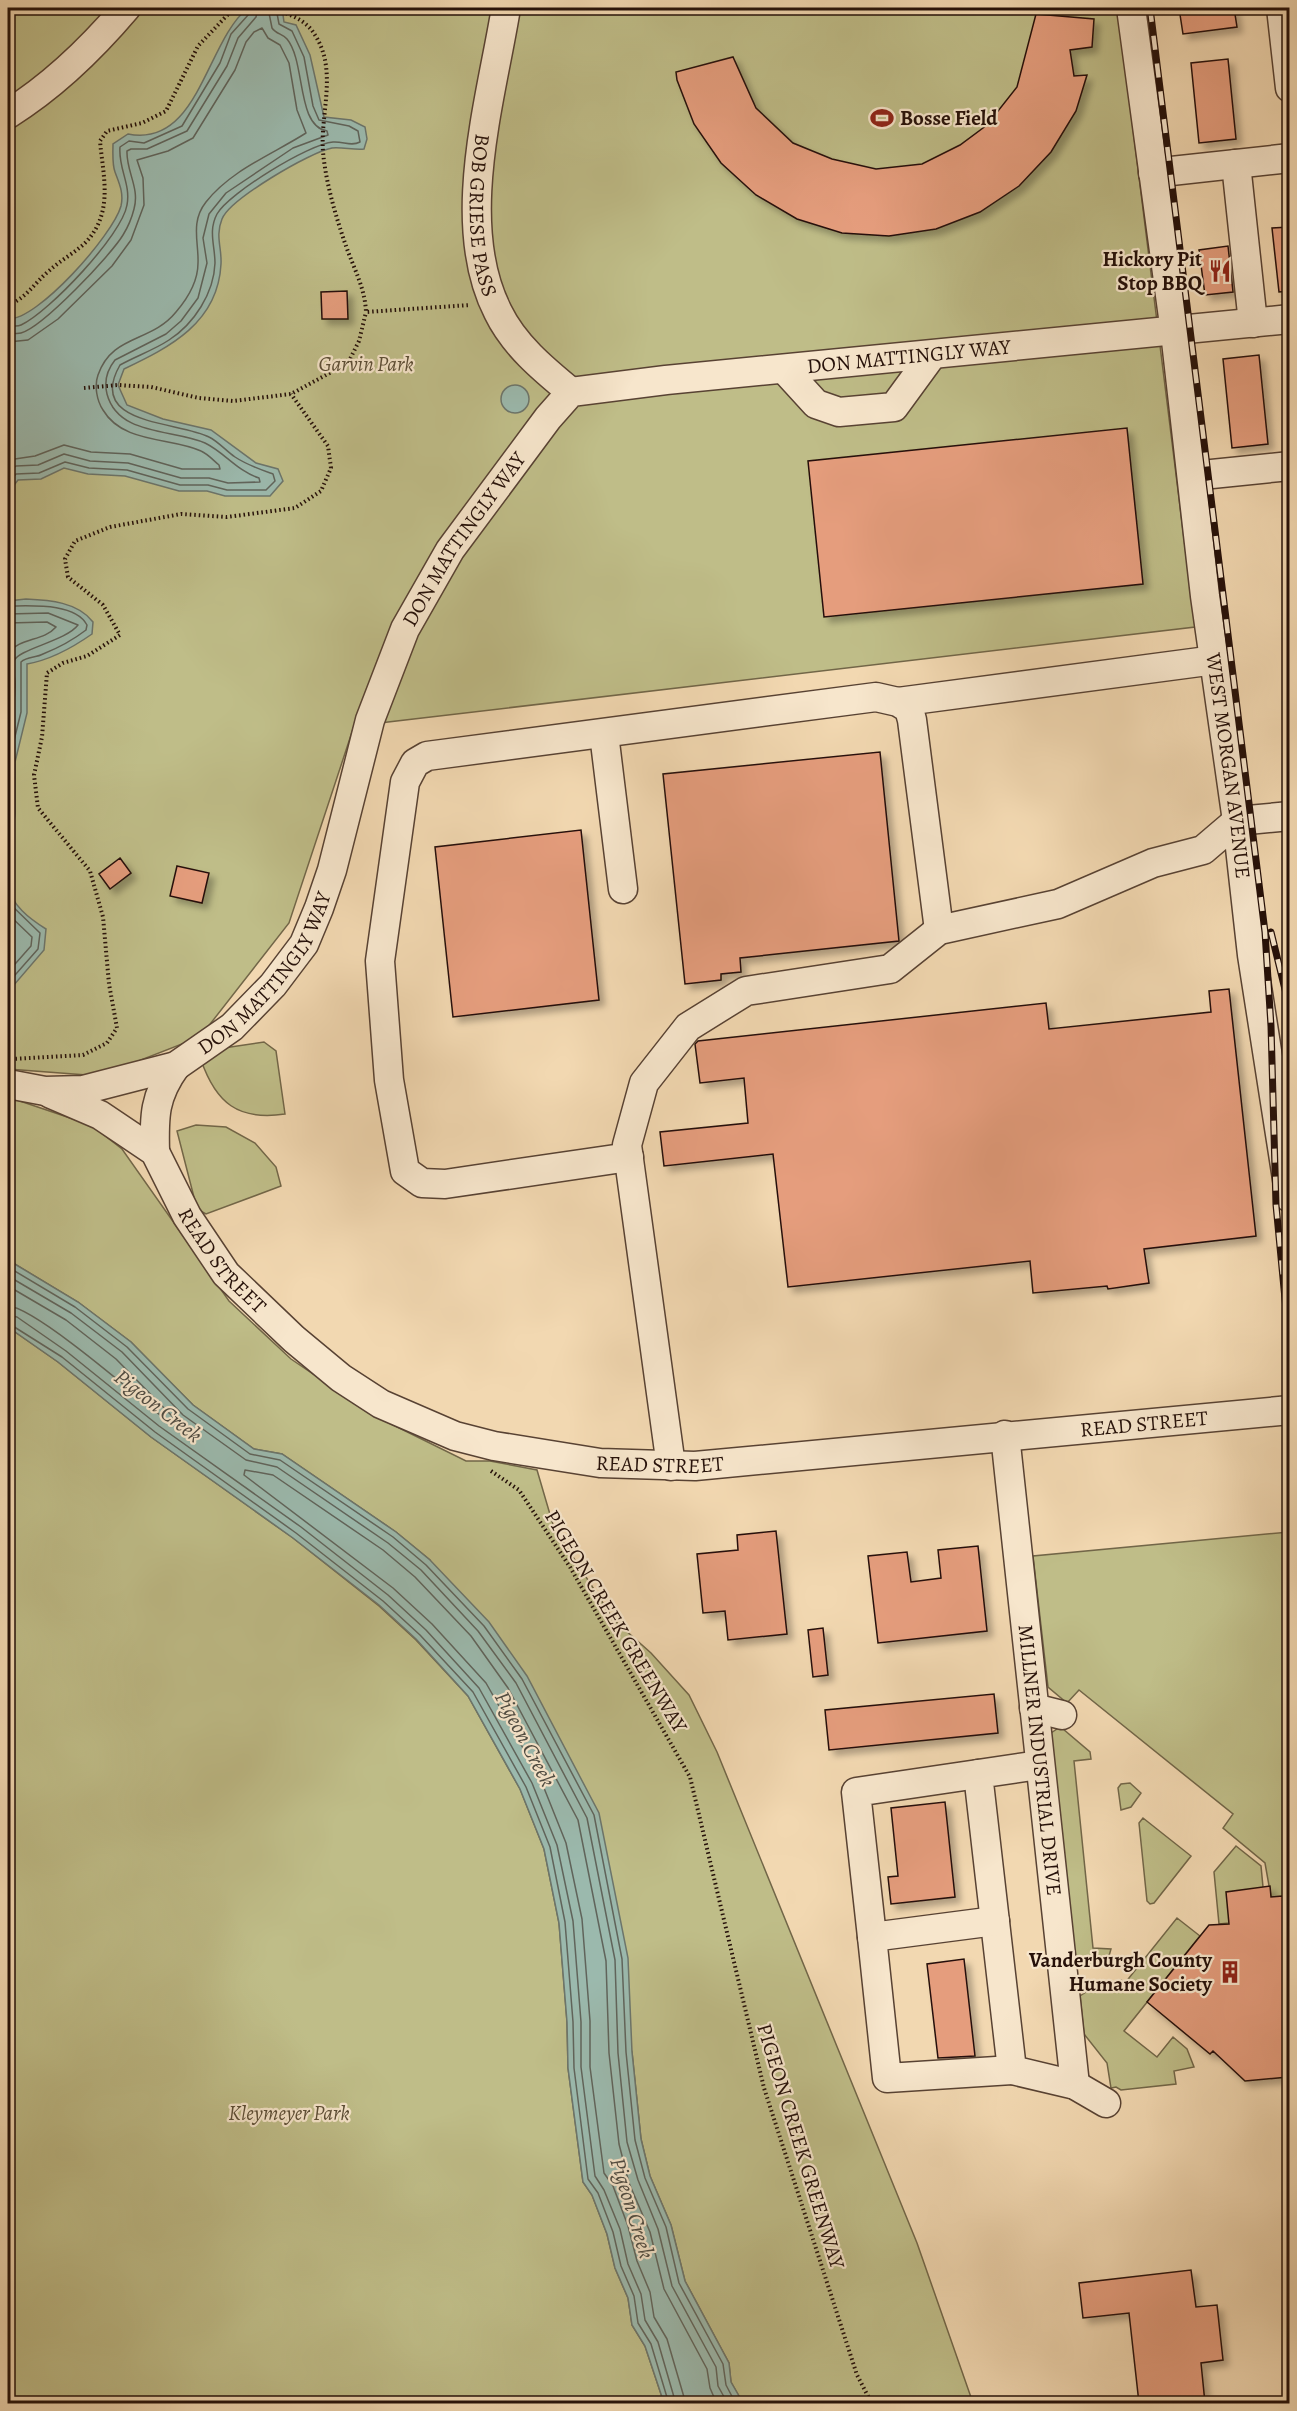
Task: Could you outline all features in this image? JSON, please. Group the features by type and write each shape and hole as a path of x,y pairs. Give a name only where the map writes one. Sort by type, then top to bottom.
{"street":[{"path":"8,114 26,103 79,58 126,8"},
{"name":"BOB GRIESE PASS","path":"506,8 477,200 478,256 494,303 515,339 536,363 571,392"},
{"name":"WEST MORGAN AVENUE","path":"1131,8 1175,332 1252,955 1279,1068 1290,1198"},
{"path":"1281,8 1290,88"},
{"path":"1153,173 1290,158"},
{"path":"1236,164 1253,323"},
{"name":"DON MATTINGLY WAY","path":"8,1084 45,1091 103,1086 176,1066 201,1050 246,1013 273,985 303,944 332,870 370,720 405,629 450,549 548,418 571,392 608,386 1290,320"},
{"path":"784,369 816,404 839,412 894,407 932,355"},
{"path":"1192,476 1290,466"},
{"path":"629,1157 445,1184 422,1183 405,1171 389,1080 380,961 405,782 415,763 427,756 876,698 898,702 1215,660"},
{"path":"898,702 909,709 912,720 939,930"},
{"path":"604,734 623,889"},
{"path":"671,1466 627,1145 644,1083 688,1027 746,991 890,969 939,930 1058,904 1153,863 1203,850 1237,822 1290,816"},
{"name":"READ STREET","path":"176,1066 162,1085 154,1115 155,1152 187,1216 226,1274 294,1340 341,1378 381,1404 455,1436 494,1446 600,1462 671,1466 1290,1410"},
{"name":"READ STREET","path":"45,1091 100,1115 155,1152"},
{"name":"MILLNER INDUSTRIAL DRIVE","path":"1005,1435 1039,1765 1071,1982 1075,2085"},
{"path":"1034,1708 1062,1715"},
{"path":"1039,1765 856,1792 887,2078 1012,2070 1075,2085 1106,2103"},
{"path":"978,1774 1012,2070"},
{"path":"872,1937 995,1921"}],"path":[{"path":"8,305 18,301 46,272 86,242 104,215 106,195 100,141 107,131 142,123 166,111 198,46 234,8"},
{"path":"84,388 118,385 151,387 199,398 234,401 291,394 348,363 359,341 366,312 365,291 359,281 344,239 323,151 328,86 324,55 315,34 299,19 269,8"},
{"path":"366,312 494,303"},
{"path":"8,1060 83,1055 107,1043 117,1028 109,984 103,916 90,871 38,808 34,775 42,737 47,673 63,663 87,656 120,635 103,605 69,577 65,559 75,541 110,527 181,514 227,517 295,508 321,491 332,468 328,446 291,394"},
{"name":"PIGEON CREEK GREENWAY","path":"488,1468 519,1490 570,1567 690,1777 764,2088 857,2375 872,2403"}],"green space":[{"name":"Garvin Park","path":"8,8 1118,8 1195,627 354,726 289,923 200,1037 100,1076 8,1069"},
{"path":"264,1042 276,1051 285,1114 254,1115 231,1106 214,1088 201,1060 217,1049"},
{"path":"8,1097 91,1125 122,1149 229,1301 291,1359 375,1416 466,1461 490,1461 537,1470 554,1528 614,1620 651,1653 689,1695 717,1752 917,2243 973,2403 743,2403 731,2382 729,2363 685,2281 671,2225 650,2176 641,2139 632,2052 430,1560 396,1532 282,1454 254,1449 193,1405 131,1342 78,1302 8,1260"},
{"path":"196,1125 226,1127 255,1143 276,1167 281,1186 206,1214 197,1209 177,1131"},
{"name":"Kleymeyer Park","path":"8,1327 58,1362 151,1437 293,1538 379,1606 416,1640 468,1696 520,1789 544,1849 559,1923 567,2022 568,2068 583,2182 592,2195 607,2234 615,2268 628,2298 632,2325 645,2346 664,2403 8,2403"},
{"path":"1289,1532 1289,1896 1271,1897 1265,1863 1223,1828 1233,1814 1079,1690 1067,1703 1048,1687 1033,1556"},
{"path":"1057,1729 1063,1729 1090,1752 1091,1759 1074,1761 1093,1948 1111,1949 1107,1963 1099,1967 1076,1966 1051,1733"},
{"path":"1130,1783 1141,1793 1131,1807 1121,1810 1118,1788 1121,1784"},
{"path":"1143,1818 1191,1856 1154,1903 1150,1904 1147,1901 1139,1823"},
{"path":"1236,1846 1261,1866 1263,1887 1229,1923 1219,1924 1214,1872"},
{"path":"1177,1918 1200,1936 1124,2031 1157,2057 1173,2037 1187,2049 1194,2067 1174,2071 1176,2084 1121,2090 1116,2087 1111,2088 1107,2063 1084,2034 1080,1996 1089,1990 1108,1988 1121,1980 1125,1983"}],"water":[{"path":"248,8 282,8 284,22 296,25 310,55 324,117 351,120 365,127 367,139 364,149 332,148 321,151 272,178 228,210 220,225 221,264 218,285 211,302 189,330 174,342 124,369 118,385 127,405 163,419 211,430 256,463 278,469 283,481 270,496 225,496 207,491 179,491 125,476 88,474 64,468 41,479 18,480 8,493 8,319 21,316 54,292 104,236 115,219 122,201 121,188 113,165 113,144 128,134 152,134 171,125 186,109 234,23"},
{"path":"515,385 525,389 529,399 525,409 515,413 505,409 501,399 505,389"},
{"path":"26,599 53,601 71,606 87,615 93,622 92,634 69,649 27,664 27,713 15,762 15,814 8,862 8,601"},
{"path":"8,885 17,905 46,929 44,950 13,986 8,1002"},
{"name":"Pigeon Creek","path":"8,1260 78,1302 131,1342 193,1405 254,1449 282,1454 396,1532 430,1560 489,1622 527,1676 599,1813 628,1958 632,2052 641,2139 650,2176 671,2225 685,2281 729,2363 731,2382 743,2403 664,2403 645,2346 632,2325 628,2298 615,2268 607,2234 592,2195 583,2182 568,2068 567,2022 559,1923 544,1849 520,1789 468,1696 416,1639 379,1605 293,1538 151,1437 58,1362 8,1327"}],"building":[{"path":"1179,8 1234,8 1237,27 1183,34"},
{"path":"1036,14 1094,19 1092,47 1070,50 1074,76 1087,75 1076,111 1051,152 1019,186 980,212 936,229 889,236 842,233 797,219 756,195 721,163 694,124 677,80 676,72 733,57 756,108 793,143 832,159 876,169 922,164 960,145 987,125 1017,87"},
{"path":"1228,59 1236,139 1199,143 1191,63"},
{"path":"1290,227 1290,291 1279,292 1272,228"},
{"name":"Hickory Pit Stop BBQ","path":"1228,246 1233,292 1205,295 1199,250"},
{"path":"347,291 348,319 322,319 321,292"},
{"path":"1259,355 1268,444 1232,448 1223,359"},
{"path":"1127,428 1143,584 824,617 808,461"},
{"path":"880,752 899,941 740,958 741,972 721,974 721,980 685,984 663,774"},
{"path":"581,830 599,1000 453,1017 435,847"},
{"path":"120,858 131,873 110,889 99,874"},
{"path":"177,866 209,873 202,903 170,896"},
{"path":"1229,989 1256,1236 1144,1249 1149,1283 1108,1289 1107,1286 1033,1293 1030,1261 788,1287 773,1154 664,1166 660,1132 748,1123 744,1078 700,1083 695,1044 698,1041 1046,1003 1049,1029 1211,1012 1209,991"},
{"path":"776,1531 787,1634 728,1640 725,1611 703,1613 697,1554 738,1550 737,1535"},
{"path":"978,1546 987,1631 878,1643 868,1556 907,1552 911,1582 941,1578 938,1550"},
{"path":"823,1628 828,1675 813,1677 808,1630"},
{"path":"994,1694 998,1733 829,1750 825,1710"},
{"path":"945,1802 955,1897 891,1904 888,1877 898,1876 891,1808"},
{"name":"Vanderburgh County Humane Society","path":"1270,1886 1271,1897 1283,1896 1290,1942 1288,2077 1245,2081 1213,2051 1210,2054 1147,2002 1209,1925 1229,1924 1226,1892"},
{"path":"964,1959 975,2056 938,2058 927,1964"},
{"path":"1191,2270 1196,2307 1217,2305 1223,2360 1201,2363 1205,2403 1139,2403 1129,2313 1083,2318 1079,2283"}],"railway":[{"path":"1150,8 1265,932 1271,1026 1276,1205 1290,1351"},
{"path":"1271,932 1290,1010"}],"place":[{"name":"Bosse Field","path":"882,118"},
{"name":"Hickory Pit Stop BBQ","path":"1220,271"},
{"name":"Vanderburgh County Humane Society","path":"1230,1972"}]}
